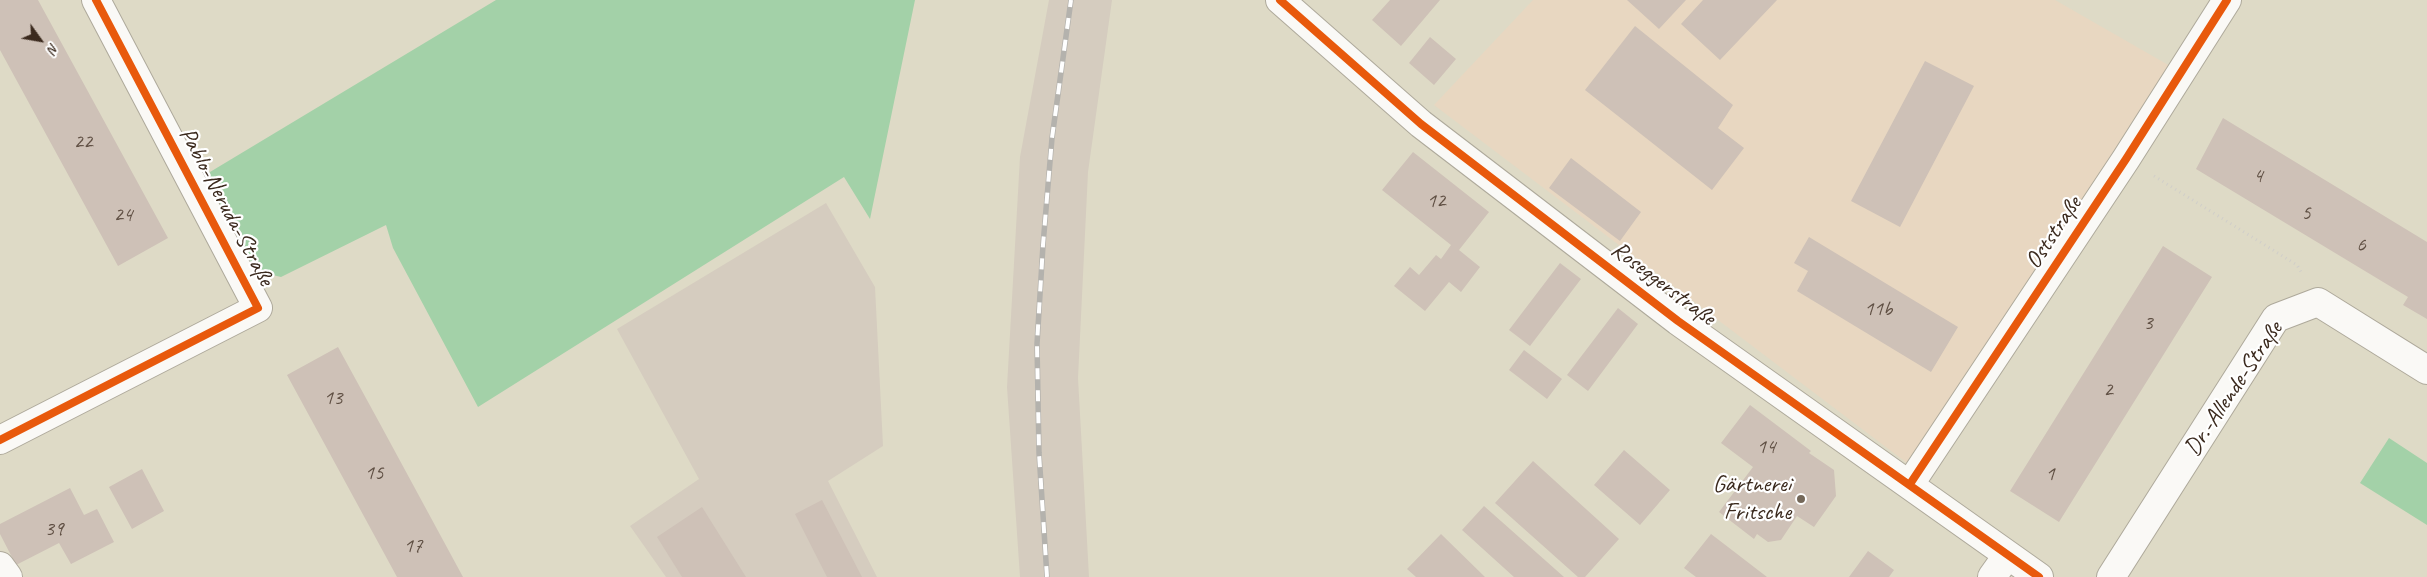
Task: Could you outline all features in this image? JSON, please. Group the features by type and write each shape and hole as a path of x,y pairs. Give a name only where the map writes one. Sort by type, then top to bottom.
{"street":[{"name":"Pablo-Neruda-Straße","path":"0,440 258,308 96,0"},
{"name":"Roseggerstraße","path":"1280,0 1421,124 1678,321 1910,484 1999,567 2039,577"},
{"name":"Oststraße","path":"1910,484 2126,159 2227,0"},
{"path":"2318,302 2427,370"},
{"name":"Dr.-Allende-Straße","path":"2111,577 2276,318 2318,302"},
{"path":"0,566 8,577"}],"path":[{"path":"2184,194 2296,265 2318,302"}],"shaded area":[{"path":"1049,0 1112,0 1088,172 1078,378 1089,577 1020,577 1007,387 1020,157"},
{"path":"1533,0 2055,0 2170,66 1907,463 1434,105"},
{"path":"826,203 875,287 883,446 828,481 877,577 666,577 630,526 699,479 617,329"}],"green space":[{"path":"496,0 915,0 870,219 844,177 478,407 393,248 386,225 281,277 252,270 205,175"},
{"path":"2389,438 2427,463 2427,525 2360,483"}],"building":[{"path":"0,0 38,0 168,238 118,266 0,50"},
{"path":"1390,0 1440,0 1401,46 1372,20"},
{"path":"1627,0 1686,0 1659,29"},
{"path":"1703,0 1777,0 1720,60 1681,24"},
{"path":"1635,26 1733,105 1718,128 1744,148 1712,190 1585,90"},
{"path":"1430,37 1456,59 1434,85 1409,63"},
{"path":"1925,61 1974,86 1900,227 1851,201"},
{"path":"2223,118 2427,242 2427,319 2403,305 2408,297 2196,169"},
{"path":"1413,152 1489,212 1459,250 1480,267 1461,292 1449,282 1425,311 1394,286 1410,267 1419,275 1436,255 1441,259 1451,245 1382,190"},
{"path":"1571,158 1641,212 1620,241 1549,188"},
{"path":"1809,237 1958,327 1931,372 1797,291 1808,271 1794,263"},
{"path":"2163,246 2212,277 2059,522 2010,491"},
{"path":"1560,263 1581,279 1530,346 1509,330"},
{"path":"1618,308 1638,324 1588,391 1567,375"},
{"path":"338,347 463,577 397,577 287,375"},
{"path":"1524,350 1562,379 1547,399 1509,370"},
{"path":"1750,405 1811,451 1809,453 1834,470 1836,496 1814,527 1797,516 1781,540 1768,542 1757,534 1754,539 1719,512 1753,467 1721,443"},
{"path":"1624,450 1670,490 1640,525 1594,485"},
{"path":"1533,461 1619,539 1585,577 1578,577 1495,503"},
{"path":"142,469 164,511 132,529 109,487"},
{"path":"70,488 84,515 97,509 114,542 71,564 59,543 16,565 0,534 0,524"},
{"path":"822,500 862,577 827,577 795,514"},
{"path":"1484,506 1564,577 1514,577 1462,530"},
{"path":"702,507 746,577 682,577 657,537"},
{"path":"1441,534 1485,577 1416,577 1407,569"},
{"path":"1711,534 1767,577 1696,577 1684,568"},
{"path":"1868,551 1894,570 1889,577 1849,577"}],"railway":[{"path":"1047,577 1039,453 1037,344 1052,138 1071,0"}],"cycle path":[{"path":"0,440 258,308 96,0"},
{"path":"1280,0 1421,124 1678,321 2039,577"},
{"path":"1910,484 2126,159 2227,0"}],"place":[{"name":"Gärtnerei Fritsche","path":"1801,499"}]}
